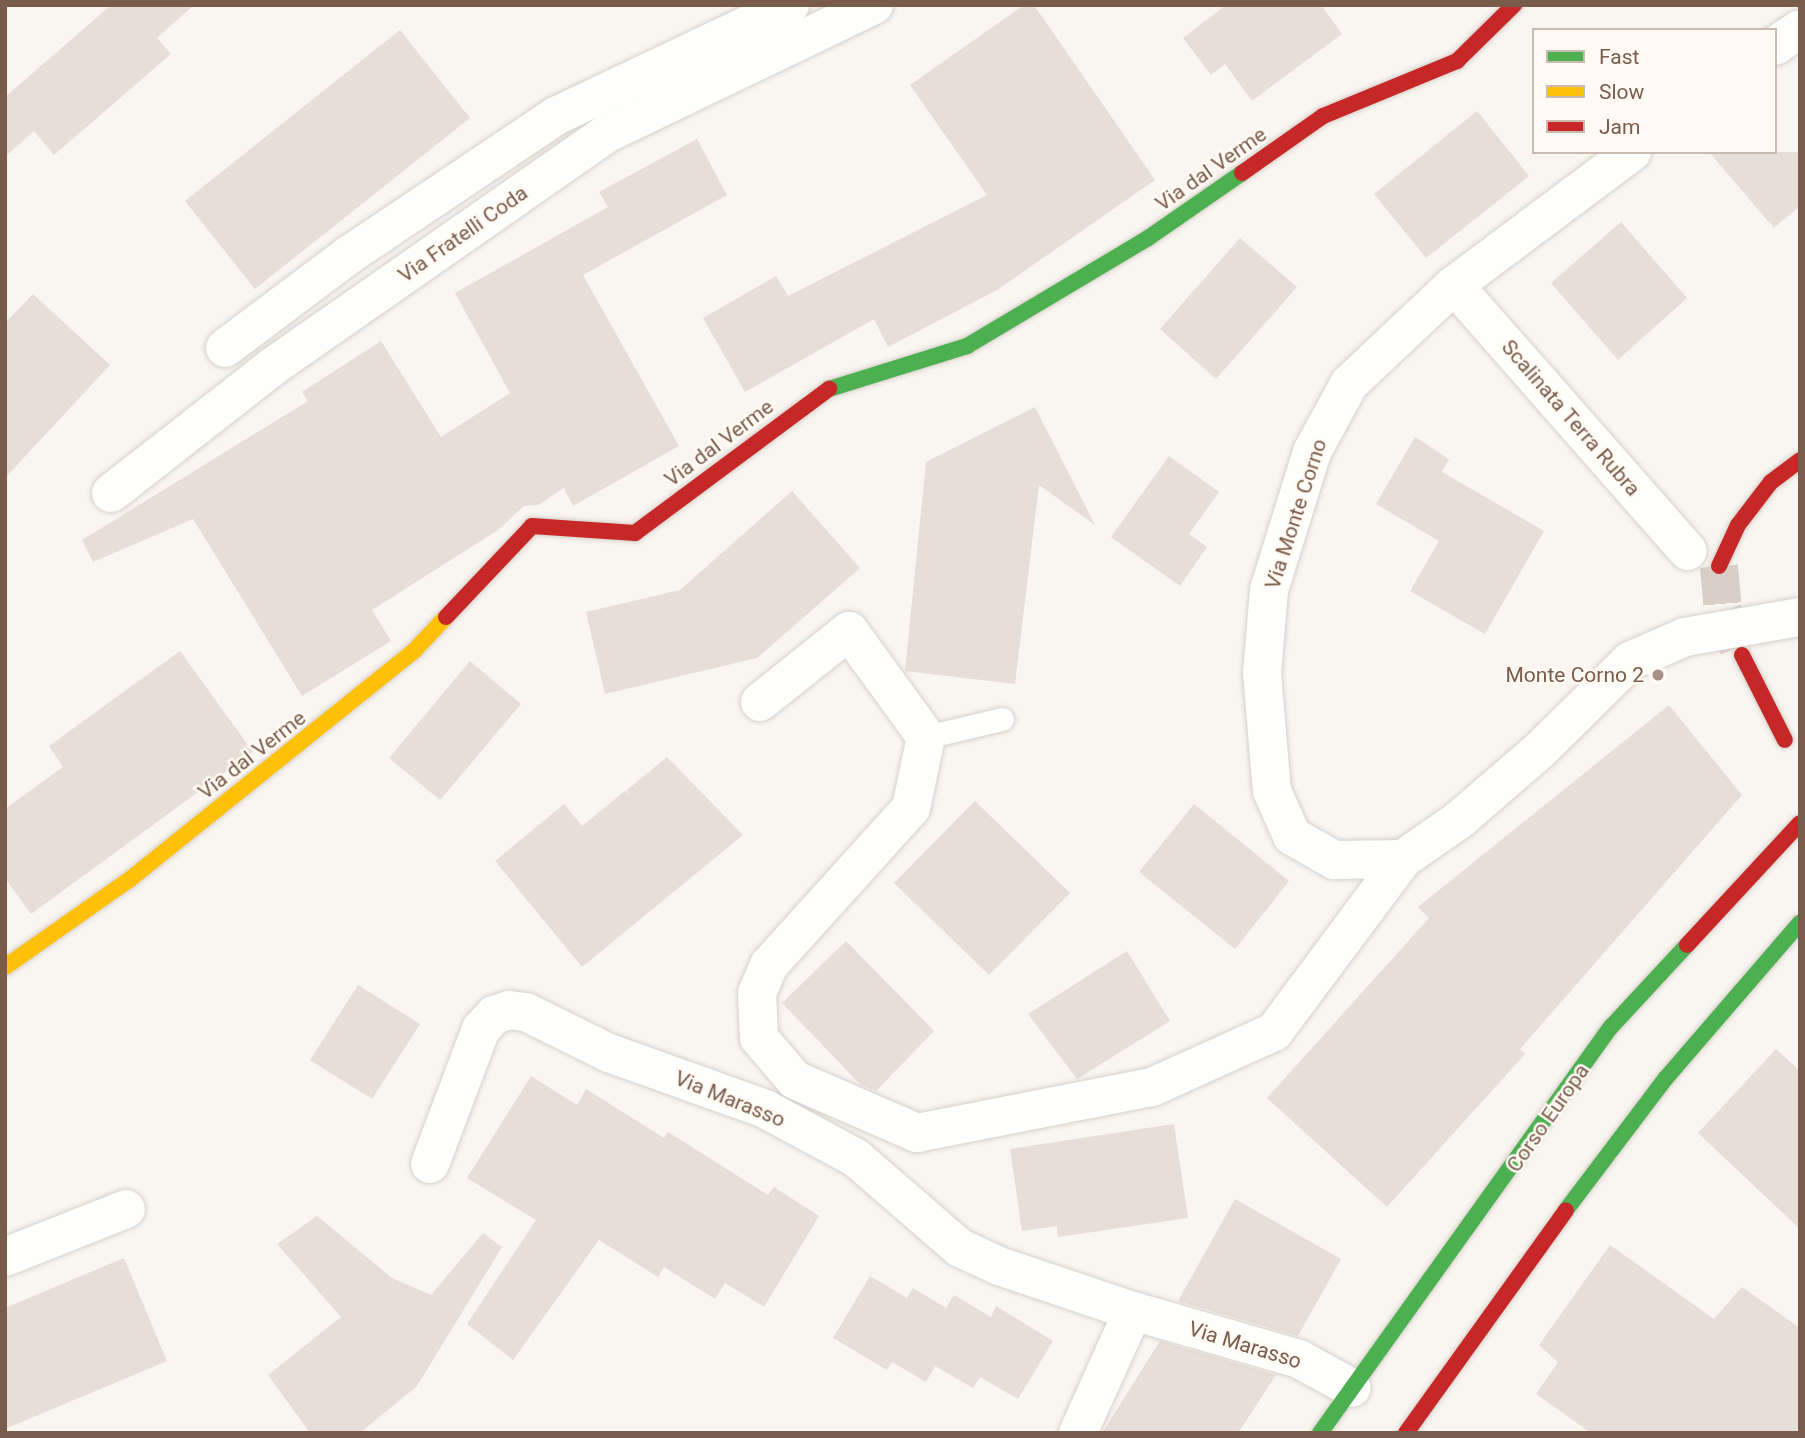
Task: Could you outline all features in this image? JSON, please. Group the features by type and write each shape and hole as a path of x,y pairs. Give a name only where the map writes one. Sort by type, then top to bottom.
{"street":[{"path":"225,348 349,256 555,116 790,5"},
{"name":"Via Fratelli Coda","path":"803,5 859,14"},
{"name":"Via dal Verme","path":"5,967 129,880 414,652 532,526 635,533 824,390 967,346 1148,238 1323,116 1457,61 1514,5"},
{"name":"Via Fratelli Coda","path":"111,493 272,367 608,133 859,14"},
{"path":"1777,45 1800,29"},
{"name":"Via Monte Corno","path":"1403,859 1334,860 1292,836 1272,791 1262,673 1269,590 1312,452 1349,384 1454,285 1629,154"},
{"name":"Scalinata Terra Rubra","path":"1454,285 1703,559"},
{"path":"1703,559 1746,514 1771,482 1800,460"},
{"path":"760,702 849,631 926,737 911,808 769,965 757,993 759,1038 795,1080 917,1133 1152,1087 1274,1032 1403,859 1459,820 1539,751 1630,661 1685,637 1800,617"},
{"path":"1742,655 1785,740"},
{"name":"Corso Europa","path":"1320,1433 1611,1027 1767,855 1800,824"},
{"path":"1406,1433 1499,1298 1666,1078 1800,923"},
{"name":"Via Marasso","path":"430,1164 481,1029 494,1015 526,1012 609,1053 765,1109 856,1158 960,1248 1133,1311 1299,1359 1352,1388"},
{"path":"5,1257 126,1209"},
{"path":"1078,1433 1133,1311"}],"lane":[{"path":"926,737 1002,719"}],"building":[{"path":"111,5 194,5 157,38 171,54 54,155 34,131 5,157 5,97"},
{"path":"1024,5 1034,5 1155,180 997,290 888,347 874,319 745,392 703,318 776,276 788,296 987,195 910,85"},
{"path":"1226,5 1321,5 1342,34 1252,101 1225,64 1211,75 1183,38"},
{"path":"400,30 470,118 255,289 185,201"},
{"path":"1477,111 1529,176 1426,258 1374,194"},
{"path":"697,139 727,195 583,275 679,446 573,506 564,488 538,505 524,506 498,530 372,610 391,641 302,696 193,519 93,562 82,540 308,401 302,392 381,341 441,437 510,393 455,293 608,207 599,192"},
{"path":"1800,152 1800,206 1774,228 1711,154"},
{"path":"1621,222 1687,298 1618,360 1551,283"},
{"path":"1240,238 1297,287 1216,379 1160,329"},
{"path":"33,294 110,365 5,478 5,323"},
{"path":"1035,407 1095,525 1039,485 1015,684 905,671 926,462"},
{"path":"1415,437 1449,459 1442,472 1544,531 1485,634 1410,591 1439,541 1376,504"},
{"path":"1169,456 1219,492 1189,534 1207,547 1180,586 1111,537"},
{"path":"792,491 860,568 757,658 605,694 586,612 680,590"},
{"path":"180,651 253,752 31,914 5,878 5,809 63,767 49,746"},
{"path":"470,661 521,704 440,800 389,758"},
{"path":"1669,705 1742,795 1520,1049 1525,1054 1387,1207 1267,1098 1429,918 1418,907"},
{"path":"667,757 743,835 582,967 495,861 564,804 582,826 625,791 628,794 627,790"},
{"path":"975,801 1070,893 989,975 894,883"},
{"path":"1194,804 1289,881 1235,949 1139,872"},
{"path":"846,941 934,1031 876,1091 861,1085 782,1003"},
{"path":"1127,951 1170,1021 1077,1079 1028,1014"},
{"path":"358,985 420,1024 372,1099 310,1060"},
{"path":"1776,1049 1800,1071 1800,1229 1698,1133"},
{"path":"531,1076 577,1105 586,1089 664,1138 668,1132 768,1195 774,1187 819,1216 764,1307 725,1283 715,1299 664,1267 658,1277 599,1240 513,1360 467,1324 536,1220 467,1178"},
{"path":"1174,1124 1188,1218 1058,1237 1057,1226 1022,1231 1010,1149"},
{"path":"1235,1199 1341,1259 1298,1336 1178,1301"},
{"path":"317,1216 392,1278 431,1295 483,1233 502,1247 417,1386 360,1433 310,1433 268,1375 341,1317 277,1244"},
{"path":"1610,1245 1714,1319 1742,1287 1800,1328 1800,1433 1591,1433 1536,1394 1558,1362 1539,1345"},
{"path":"124,1258 167,1361 5,1429 5,1308"},
{"path":"870,1276 907,1298 913,1288 946,1308 954,1295 991,1317 996,1306 1053,1341 1018,1399 980,1377 973,1388 935,1366 926,1382 892,1362 887,1370 833,1338"},
{"path":"1160,1341 1276,1375 1238,1433 1102,1433"}],"tunnel":[{"path":"1719,566 1723,612 1742,655"}],"traffic: fast":[{"path":"829,389 967,346 1148,238 1242,173"},
{"path":"1566,1210 1666,1078 1800,923"},
{"path":"1320,1433 1611,1027 1687,945"}],"traffic: slow":[{"path":"5,967 129,880 413,652 446,617"}],"traffic: jam":[{"path":"1242,173 1323,116 1457,61 1514,5"},
{"path":"446,617 532,526 635,533 829,389"},
{"path":"1719,566 1738,525 1771,482 1800,460"},
{"path":"1742,655 1785,740"},
{"path":"1687,945 1800,823"},
{"path":"1406,1433 1566,1210"}],"place":[{"name":"Monte Corno 2","path":"1658,675"}]}
